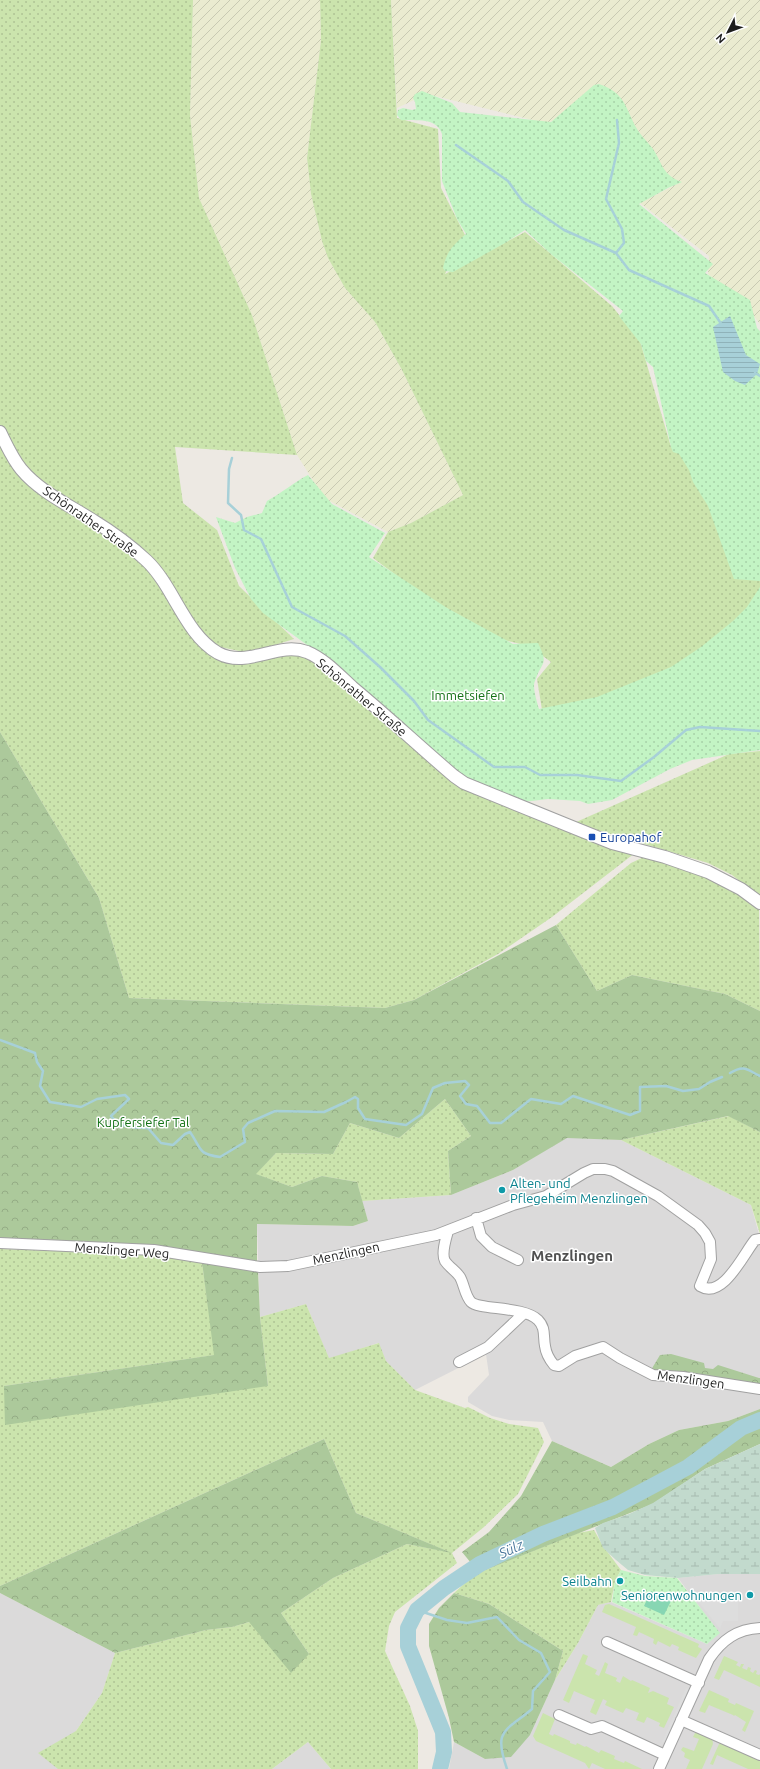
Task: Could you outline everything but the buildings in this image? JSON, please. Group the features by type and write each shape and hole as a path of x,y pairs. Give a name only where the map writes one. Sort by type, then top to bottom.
{"street":[{"name":"Schönrather Straße","path":"0,432 12,455 28,477 64,504 122,540 148,561 168,588 200,638 218,653 229,658 240,659 282,651 295,650 306,652 316,657 338,675 464,784 594,836 665,857 708,872 741,889 760,903"},
{"name":"Menzlingen","path":"244,1265 260,1267 288,1266 436,1235 476,1218 513,1205 546,1196 593,1169 613,1171 658,1196 698,1225 710,1242 711,1250 710,1259 700,1286 705,1289 712,1289 726,1279 741,1263 755,1240 760,1239"},
{"path":"476,1218 481,1236 492,1247 518,1260"},
{"name":"Menzlingen","path":"448,1231 444,1257 445,1262 460,1277 470,1300 478,1305 504,1308 532,1316 542,1325 545,1347 549,1359 554,1365 559,1366 575,1356 603,1347 620,1358 654,1375 683,1377 760,1389"},
{"name":"Menzlinger Weg","path":"0,1242 154,1250 244,1265"},
{"path":"459,1362 488,1347 523,1314"},
{"path":"659,1769 710,1659 720,1644 729,1637 742,1631 760,1628"},
{"path":"607,1642 699,1683"},
{"path":"559,1715 591,1729 602,1726 665,1754"},
{"path":"681,1720 760,1755"}],"shaded area":[{"path":"567,1137 621,1140 751,1205 760,1238 760,1409 728,1421 679,1430 649,1444 611,1467 552,1441 543,1422 509,1420 492,1416 468,1402 468,1397 489,1375 486,1354 415,1390 386,1361 378,1343 329,1359 306,1304 260,1317 257,1224 353,1226 368,1221 362,1201 451,1195 513,1170"},
{"path":"719,1574 760,1574 760,1769 449,1769 454,1742 485,1759 530,1735 555,1680 578,1643 598,1605 611,1602 707,1644 719,1633 678,1578"},
{"path":"0,1593 115,1653 102,1693 76,1731 95,1769 0,1769"},
{"path":"692,1594 738,1595 738,1621 723,1621 720,1629"},
{"path":"686,1688 691,1690 667,1744 662,1742"},
{"path":"308,1742 331,1769 272,1769"}],"green space":[{"path":"0,0 193,0 190,115 199,198 252,315 297,455 175,447 183,503 217,530 239,586 294,639 249,653 220,647 204,635 151,557 42,485 23,465 0,425"},
{"path":"193,0 320,0 321,40 307,158 311,194 322,241 328,258 345,288 375,322 402,370 463,495 411,523 388,532 324,498 297,455 252,315 199,198 190,115"},
{"path":"320,0 391,0 397,118 438,129 441,188 465,235 445,274 525,232 612,306 640,341 671,447 760,476 760,671 674,666 603,698 543,716 537,679 551,662 529,646 504,640 423,595 373,558 388,532 411,523 463,495 402,370 375,322 345,288 328,258 322,241 311,194 307,158 321,40"},
{"path":"391,0 760,0 760,324 752,314 708,274 709,256 640,203 679,183 563,118 545,123 427,94 397,108"},
{"path":"599,84 615,92 620,97 640,134 653,149 664,168 670,176 682,182 639,204 713,264 705,273 750,300 757,328 760,331 760,581 734,579 708,506 693,482 689,470 679,454 673,452 653,367 646,361 641,344 619,316 623,311 552,255 525,230 453,272 445,271 443,268 446,257 451,249 466,234 457,219 442,181 442,134 431,122 401,120 397,115 398,110 403,108 412,110 416,109 413,98 415,94 422,91 452,103 460,112 551,122 594,85"},
{"path":"0,441 8,457 146,566 213,654 272,657 296,655 312,659 423,754 635,853 552,917 498,954 414,1000 385,1008 129,998 99,898 0,732"},
{"name":"Immetsiefen","path":"308,475 332,504 385,533 369,557 447,608 513,644 538,643 544,660 534,684 539,709 597,697 671,667 701,647 733,621 747,607 760,587 760,750 692,760 670,769 612,800 588,804 580,801 548,799 523,802 470,781 457,772 325,658 263,613 251,599 235,568 216,517 235,523 247,517 262,513 267,501"},
{"name":"Kupfersiefer Tal","path":"0,732 99,898 129,998 385,1008 414,1000 556,925 597,991 632,975 725,994 760,1011 760,1132 728,1116 621,1140 567,1138 513,1170 451,1195 448,1151 471,1136 445,1099 399,1138 350,1123 333,1154 276,1153 256,1174 292,1187 322,1176 357,1182 368,1221 353,1226 257,1224 257,1262 0,1238"},
{"path":"760,751 760,897 732,875 708,863 574,823 729,754"},
{"path":"646,856 691,871 720,883 747,899 759,909 760,1011 725,994 632,975 597,991 556,925 631,863"},
{"path":"445,1099 471,1136 448,1151 451,1195 362,1201 357,1182 322,1176 292,1187 255,1174 276,1153 333,1154 350,1123 399,1138"},
{"path":"729,1116 760,1132 760,1234 751,1205 621,1140"},
{"path":"0,1249 153,1254 202,1262 215,1355 4,1386 268,1386 260,1317 306,1304 329,1358 379,1343 386,1361 415,1390 465,1408 468,1407 490,1418 509,1424 538,1428 544,1442 518,1494 484,1527 452,1553 457,1563 395,1612 389,1626 385,1651 410,1706 418,1731 418,1769 331,1769 308,1742 272,1769 58,1769 38,1753 76,1731 102,1693 115,1653 206,1630 232,1627 249,1622 309,1654 281,1613 333,1578 407,1544 449,1552 356,1513 324,1439 0,1586"},
{"path":"202,1262 258,1270 260,1317 268,1386 5,1425 4,1386 214,1355"},
{"path":"671,1354 704,1363 705,1368 713,1369 718,1365 760,1378 760,1387 651,1370 660,1355"},
{"path":"760,1409 760,1444 705,1469 653,1504 475,1574 471,1563 462,1552 489,1532 521,1496 552,1441 611,1467 649,1444 679,1430 728,1421"},
{"path":"324,1439 356,1513 452,1553 407,1544 333,1578 281,1613 309,1654 291,1673 249,1622 232,1627 206,1630 115,1653 0,1593 0,1586"},
{"path":"760,1444 760,1574 719,1574 678,1578 645,1575 628,1570 603,1548 595,1528 603,1523 629,1514 653,1503 705,1469"},
{"path":"594,1530 603,1546 621,1570 615,1581 611,1602 598,1605 578,1643 555,1680 563,1651 489,1604 454,1593 475,1574 578,1533"},
{"path":"621,1570 645,1576 677,1578 720,1633 707,1644 612,1602 615,1581"},
{"path":"651,1591 671,1601 664,1615 644,1606"},
{"path":"454,1593 489,1604 563,1651 555,1680 530,1735 511,1757 485,1759 454,1742 449,1718 429,1646 429,1624 439,1608"},
{"path":"609,1604 699,1644 698,1647 702,1649 696,1658 678,1650 679,1647 672,1644 670,1647 658,1641 656,1645 653,1643 654,1639 639,1632 637,1636 633,1635 636,1627 602,1612 605,1605"},
{"path":"583,1654 588,1656 585,1664 597,1670 595,1674 599,1676 605,1662 608,1664 605,1673 617,1678 616,1681 620,1683 623,1676 631,1681 632,1680 650,1688 648,1693 653,1691 669,1698 667,1704 674,1707 664,1728 659,1726 660,1723 647,1717 644,1723 636,1720 639,1713 626,1708 623,1713 605,1705 607,1701 603,1699 596,1715 590,1712 595,1700 574,1691 569,1703 563,1700"},
{"path":"724,1656 738,1662 736,1665 740,1667 741,1664 744,1664 742,1668 747,1670 748,1667 751,1668 750,1671 753,1673 755,1670 757,1671 756,1674 760,1674 760,1687 724,1670 719,1680 714,1678"},
{"path":"709,1690 729,1699 728,1702 735,1705 736,1703 754,1711 745,1732 742,1730 746,1722 735,1715 734,1716 709,1705 705,1713 699,1711"},
{"path":"543,1713 555,1719 549,1734 553,1736 554,1734 576,1745 577,1743 585,1747 586,1746 599,1753 601,1750 615,1756 614,1759 624,1763 625,1761 642,1769 605,1769 592,1763 589,1769 585,1763 536,1741 533,1736"},
{"path":"696,1731 712,1737 713,1744 702,1769 686,1769 690,1760 684,1757 685,1753 681,1750 683,1747 694,1751 699,1739 693,1737"},
{"path":"722,1742 753,1755 752,1757 754,1759 755,1756 760,1758 760,1769 748,1769 717,1755 713,1765 710,1764 719,1744"}],"water":[{"path":"730,316 746,355 760,364 757,374 745,385 735,381 723,372 713,327"}],"waterway":[{"path":"616,253 624,243 622,229 606,199 619,143 617,120"},
{"path":"456,145 508,181 523,202 564,230 616,253 629,270 709,306 722,325"},
{"path":"755,373 760,376"},
{"name":"Immetsiefen","path":"232,458 229,469 228,503 241,515 244,530 261,539 292,607 345,636 380,667 414,701 428,720 494,767 525,767 540,775 577,775 621,781 654,757 686,730 700,727 760,731"},
{"path":"0,1040 35,1053 37,1062 43,1071 40,1086 50,1102 81,1107 97,1099 125,1095 129,1099 111,1116 119,1123 132,1127 148,1128 161,1143 173,1145 185,1134 190,1132 201,1150 207,1154 220,1157 245,1142 243,1129 248,1123 275,1111 324,1112 355,1097 358,1099 358,1108 365,1119 406,1125 422,1114 433,1088 445,1083 465,1081 469,1085 460,1096 466,1104 477,1106 490,1123 501,1123 531,1099 561,1104 573,1096 630,1115 640,1111 640,1087 666,1086 683,1091 699,1089 722,1077"},
{"path":"730,1073 743,1068 760,1076"},
{"name":"Sülz","path":"440,1769 444,1752 443,1732 408,1646 408,1628 417,1610 444,1588 480,1564 543,1534 613,1507 688,1467 741,1428 760,1420"},
{"path":"417,1610 447,1620 467,1623 497,1617 519,1640 541,1653 550,1672 533,1691 532,1709 504,1733 501,1746 507,1769"}],"place":[{"name":"Europahof","path":"592,837"},
{"name":"Alten- und Pflegeheim Menzlingen","path":"502,1190"},
{"name":"Seilbahn","path":"620,1581"},
{"name":"Seniorenwohnungen","path":"750,1595"}],"district":[{"name":"Menzlingen","path":"572,1255"}]}
